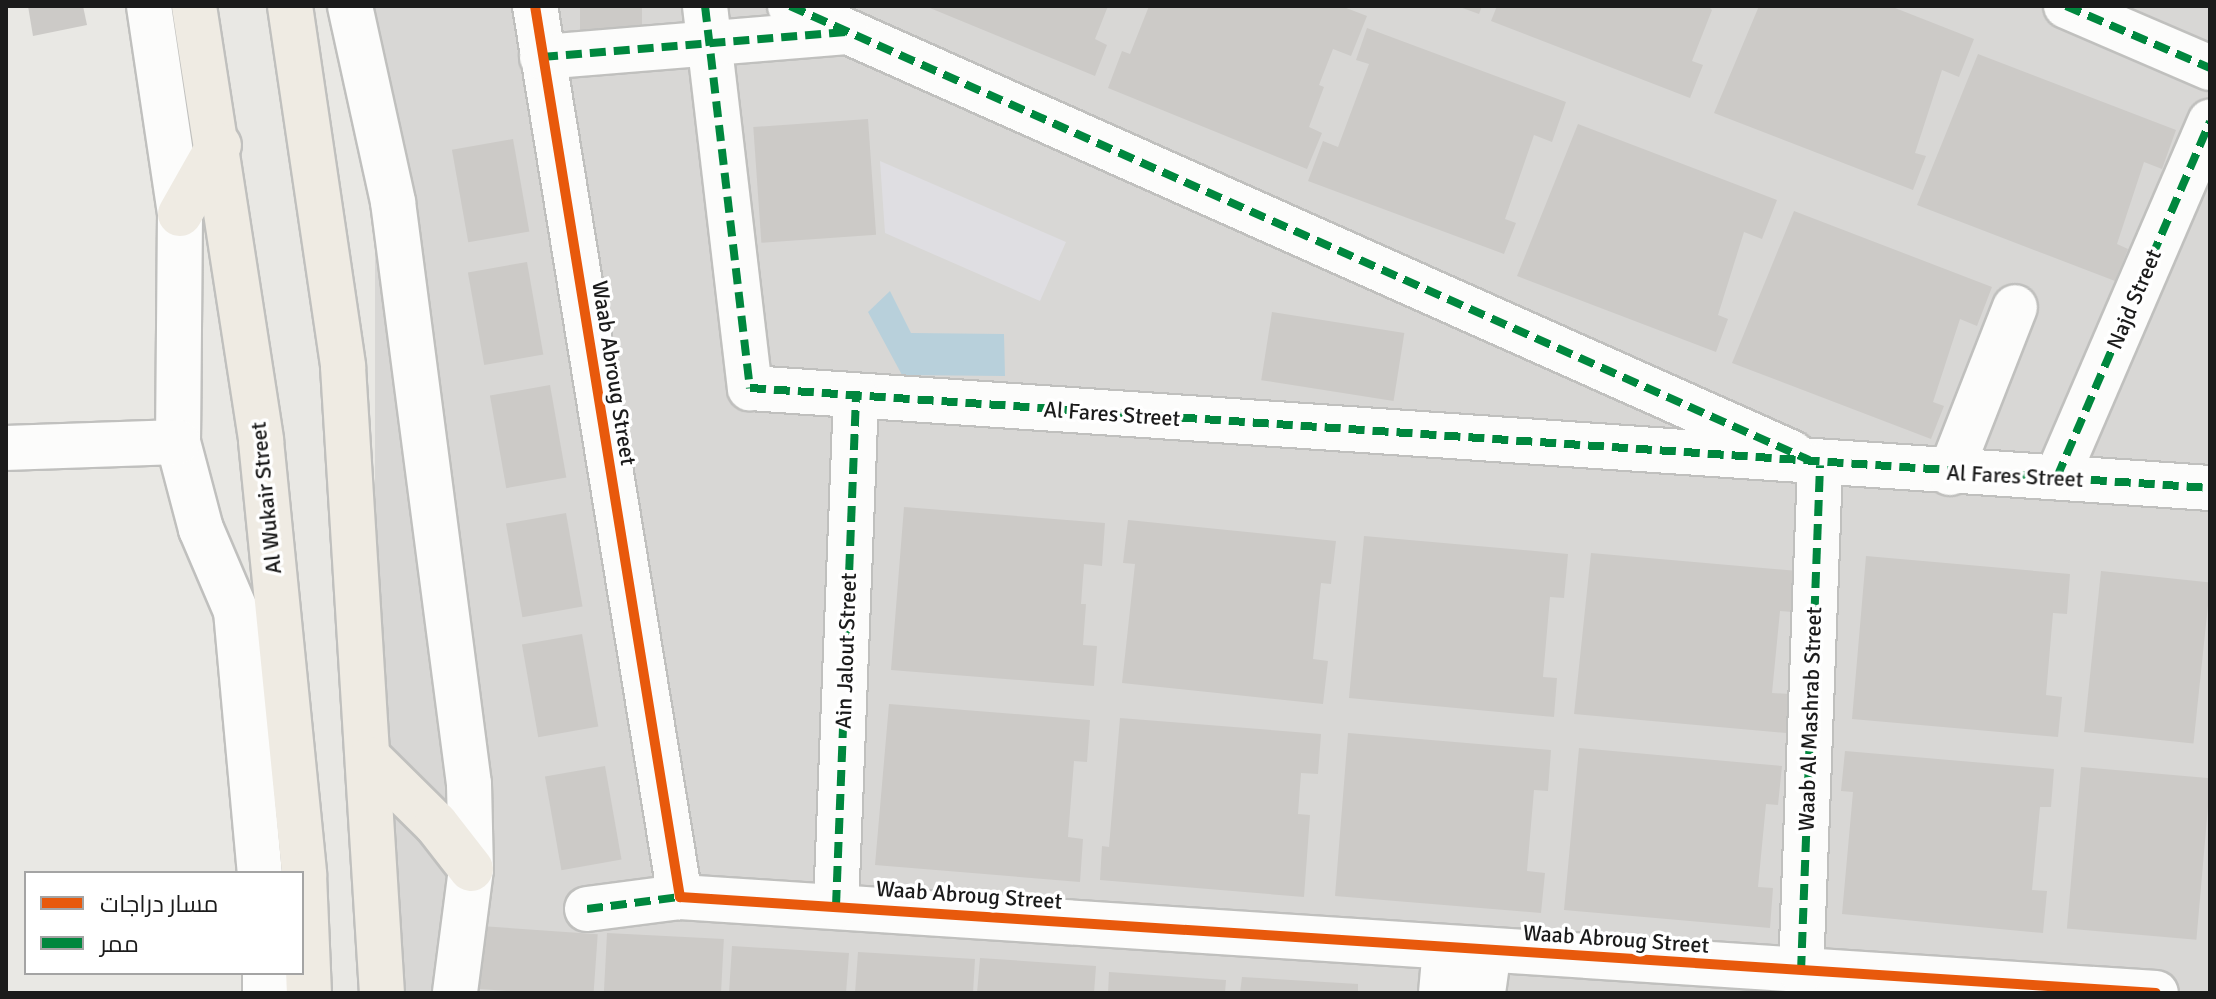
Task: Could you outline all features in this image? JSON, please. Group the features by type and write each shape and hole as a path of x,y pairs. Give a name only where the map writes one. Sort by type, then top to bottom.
{"main road":[{"name":"Al Wukair Street","path":"194,6 219,145 261,441 304,871"},
{"path":"290,6 343,367 370,759 382,993"},
{"path":"180,214 219,145"},
{"path":"370,759 436,824 471,869"},
{"name":"Al Wukair Street","path":"304,875 309,993"}],"street":[{"path":"149,6 180,214 178,442 201,529 236,611 260,871"},
{"path":"350,6 393,202 469,784 471,869 456,992"},
{"name":"Waab Abroug Street","path":"535,6 680,897 2156,993"},
{"name":"Al Fares Street","path":"790,6 1820,465"},
{"path":"2066,6 2210,68"},
{"name":"Al Fares Street","path":"542,57 705,25 852,32"},
{"name":"Al Fares Street","path":"705,25 750,388 1820,465 2210,488"},
{"name":"Najd Street","path":"2057,477 2210,122"},
{"path":"1950,473 2015,307"},
{"name":"Ain Jalout Street","path":"836,906 856,396"},
{"path":"6,448 178,442"},
{"name":"Waab Al Mashrab Street","path":"1801,972 1820,465"},
{"path":"587,909 680,897"},
{"path":"1441,993 1445,948"},
{"path":"1483,993 1489,950"}],"shaded area":[{"path":"375,6 2210,6 2210,993 375,993"},
{"path":"880,161 1066,242 1040,301 885,233"}],"water":[{"path":"890,291 911,333 1004,334 1005,376 902,375 868,312"}],"building":[{"path":"28,6 83,6 87,25 33,36"},
{"path":"580,6 642,6 642,34 580,34"},
{"path":"925,6 1108,6 1095,39 1107,45 1095,76"},
{"path":"1149,6 1341,6 1367,16 1351,56 1333,49 1319,85 1324,87 1309,127 1322,133 1307,169 1108,88 1122,51 1130,54"},
{"path":"1457,6 1482,6 1479,14"},
{"path":"1497,6 1708,6 1712,10 1692,61 1703,65 1690,98 1491,21"},
{"path":"1759,6 1890,6 1974,39 1959,77 1942,70 1915,153 1926,156 1913,190 1714,113"},
{"path":"1367,28 1566,102 1552,142 1534,135 1505,219 1516,223 1504,254 1308,181 1323,141 1338,147 1369,64 1356,60"},
{"path":"1978,54 2176,130 2162,169 2144,162 2117,244 2128,249 2115,281 1917,205"},
{"path":"868,119 876,235 761,243 753,127"},
{"path":"1578,124 1777,200 1762,239 1744,232 1718,315 1728,319 1716,352 1517,276"},
{"path":"513,139 529,232 468,242 452,150"},
{"path":"1794,211 1992,287 1977,326 1960,319 1933,402 1944,406 1931,439 1732,363"},
{"path":"527,262 543,355 484,365 468,272"},
{"path":"1272,312 1404,333 1394,401 1261,380"},
{"path":"550,385 566,478 506,488 490,396"},
{"path":"904,507 1105,523 1102,566 1084,564 1081,604 1086,604 1083,645 1097,646 1094,686 891,670"},
{"path":"566,513 582,607 522,617 506,524"},
{"path":"1128,520 1336,541 1331,584 1321,583 1313,659 1328,661 1323,704 1122,683 1135,564 1123,563"},
{"path":"1364,536 1568,554 1564,598 1550,597 1543,677 1557,678 1554,717 1349,698"},
{"path":"1591,553 1798,571 1793,612 1780,611 1772,693 1790,694 1786,733 1574,714"},
{"path":"1866,556 2070,574 2067,614 2053,613 2046,695 2062,697 2058,737 1852,719"},
{"path":"2101,571 2210,582 2193,744 2084,732"},
{"path":"582,634 598,727 538,737 522,645"},
{"path":"889,704 1090,720 1087,762 1074,761 1068,837 1083,839 1080,882 875,865"},
{"path":"1120,718 1321,734 1318,774 1301,773 1298,814 1310,815 1304,897 1100,880 1102,846 1109,847"},
{"path":"1348,733 1551,750 1548,791 1534,790 1527,871 1545,873 1541,913 1335,896"},
{"path":"1579,748 1782,766 1778,805 1766,804 1758,887 1773,888 1770,928 1564,910"},
{"path":"1845,751 2054,769 2051,807 2040,807 2032,890 2047,891 2043,933 1842,914 1853,792 1841,791"},
{"path":"605,766 621,860 561,870 545,777"},
{"path":"2081,767 2210,778 2196,940 2067,928"},
{"path":"481,926 598,934 594,993 477,989"},
{"path":"607,933 724,939 721,993 604,993"},
{"path":"732,946 849,953 846,993 729,993"},
{"path":"858,952 975,959 973,993 855,993"},
{"path":"980,958 1096,966 1094,993 977,993"},
{"path":"1109,972 1226,980 1225,993 1108,993"},
{"path":"1242,977 1358,984 1358,993 1240,993"}],"marked path":[{"path":"705,6 750,388 2210,488"},
{"path":"790,6 1809,460"},
{"path":"2066,6 2210,68"},
{"path":"542,57 849,32"},
{"path":"2057,477 2210,122"},
{"path":"836,906 856,396"},
{"path":"1801,972 1820,465"},
{"path":"587,909 680,897"}],"cycle path":[{"path":"535,6 680,897 2156,993"}]}
